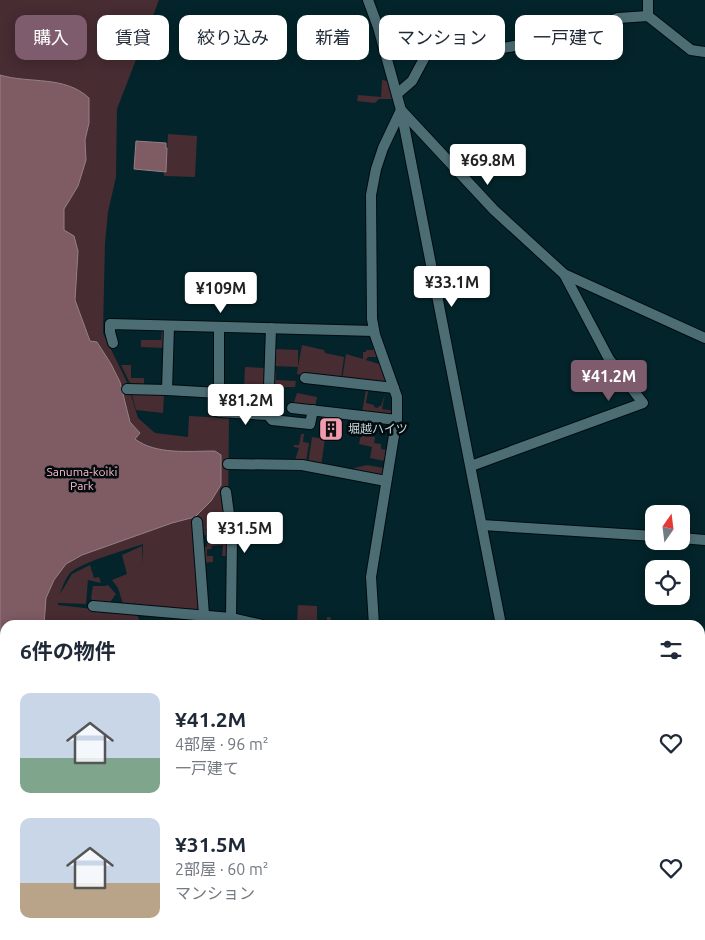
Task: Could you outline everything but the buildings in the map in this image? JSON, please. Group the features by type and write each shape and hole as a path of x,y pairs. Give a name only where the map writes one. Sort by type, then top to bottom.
{"street":[{"path":"368,0 378,27 401,110 500,620"},
{"path":"648,0 648,16"},
{"path":"397,94 412,81 426,55 440,50 490,50 574,36 618,18 648,16 691,50 705,52"},
{"path":"401,110 494,210 564,274 705,338"},
{"path":"374,620 371,577 397,420 397,397 374,331 372,319 372,195 376,169 383,148 401,110"},
{"path":"471,466 643,403 609,359 564,274"},
{"path":"113,343 108,324 374,331"},
{"path":"167,390 169,326"},
{"path":"219,327 219,412 268,415"},
{"path":"271,328 268,415 272,420 310,424 313,410"},
{"path":"305,378 394,388"},
{"path":"127,389 219,393"},
{"path":"292,408 397,420"},
{"path":"228,464 302,465 386,481"},
{"path":"226,492 232,536 231,618"},
{"path":"197,522 204,615"},
{"path":"482,525 645,535"},
{"path":"690,539 705,540"},
{"path":"92,606 204,615 240,620"}],"green space":[{"name":"Sanuma-koiki Park","path":"0,0 159,0 153,15 97,15 97,60 136,60 117,109 116,177 108,212 105,243 103,333 127,382 138,418 155,433 188,437 189,416 229,418 228,511 218,513 218,516 213,515 214,519 209,520 210,528 206,529 206,535 201,536 203,613 136,607 136,603 131,607 123,604 118,588 112,580 127,574 122,555 142,546 142,566 143,544 76,569 70,573 65,581 60,594 72,574 90,565 94,578 99,577 101,583 88,580 86,604 58,603 58,605 137,614 139,620 0,620"},
{"path":"382,80 388,81 393,99 379,99 375,103 357,101 358,95 381,97"},
{"path":"168,134 197,136 195,177 164,176 164,171 166,171"},
{"path":"162,329 165,333 164,348 141,347 141,340 161,340"},
{"path":"302,345 344,357 341,380 297,374"},
{"path":"373,345 378,357 368,357 366,360 382,365 387,383 342,380 346,354 363,359 363,352 373,350"},
{"path":"274,349 298,350 298,367 273,366"},
{"path":"121,365 131,365 131,378 144,378 144,387 130,383"},
{"path":"245,367 267,368 267,391 244,391"},
{"path":"273,371 276,371 276,380 296,381 295,387 277,387 275,392 277,396 273,396"},
{"path":"366,390 368,391 366,403 378,408 381,406 385,394 382,409 394,411 390,416 362,412"},
{"path":"297,393 317,397 315,407 293,405"},
{"path":"132,395 164,395 163,413 136,410"},
{"path":"301,434 304,434 303,442 309,443 306,462 295,460 299,448 294,447 294,445 299,445"},
{"path":"361,434 375,437 374,443 381,444 381,449 387,450 385,461 370,458 372,447 359,444"},
{"path":"312,437 325,439 321,466 308,464"},
{"path":"367,465 384,468 383,475 355,471 354,468"},
{"path":"226,527 231,539 210,528"},
{"path":"214,536 231,544 231,556 222,556 223,545 212,546 211,549 207,549 207,556 213,556 213,562 200,563 200,547 207,547 207,543 213,543"},
{"path":"108,585 116,594 108,605 93,602 91,598 93,586"},
{"path":"298,605 317,606 317,620 297,620"}],"shaded area":[{"name":"Sanuma-koiki Park","path":"0,75 58,83 69,86 89,98 89,123 85,140 86,160 78,186 64,209 64,230 74,236 78,251 75,300 90,341 97,342 120,382 130,422 140,433 135,439 153,448 163,450 215,451 221,455 221,485 211,501 195,517 172,523 82,555 66,564 54,580 46,598 44,620 0,620"},
{"path":"136,141 166,143 166,172 134,169"}],"place":[{"name":"堀越ハイツ","path":"331,429"}]}
